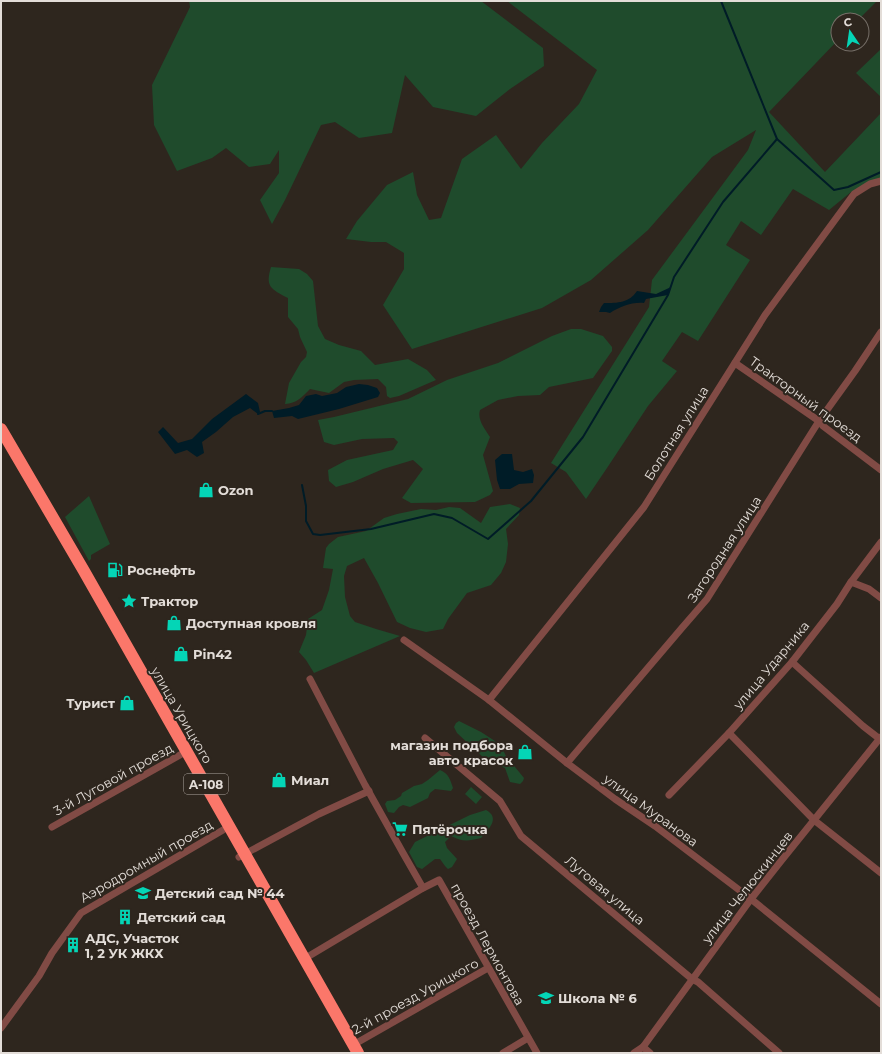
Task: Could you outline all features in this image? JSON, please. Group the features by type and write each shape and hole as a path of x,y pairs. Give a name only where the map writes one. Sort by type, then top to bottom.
{"highway":[{"name":"А-108","path":"1,429 49,518"},
{"name":"А-108","path":"1,442 49,518"},
{"name":"улица Урицкого","path":"49,518 354,1050"},
{"name":"улица Урицкого","path":"184,753 223,830 242,856 304,959 354,1050"}],"street":[{"name":"Болотная улица","path":"489,700 644,507 765,315 854,194 870,184 881,181"},
{"name":"Загородная улица","path":"567,763 707,599 819,421 881,332"},
{"name":"Тракторный проезд","path":"735,363 819,421 823,426 881,470"},
{"name":"улица Ударника","path":"669,795 729,733 792,662 837,604 851,582 881,542"},
{"path":"851,582 869,589 881,598"},
{"name":"улица Муранова","path":"404,640 489,700 567,763 615,799 656,826 751,899 881,1004"},
{"path":"792,662 863,726 880,739"},
{"path":"304,959 424,888 369,791 310,679"},
{"path":"729,733 814,820 881,873"},
{"name":"Луговая улица","path":"425,738 500,801 521,836 692,979 698,982 779,1053"},
{"name":"улица Челюскинцев","path":"634,1053 643,1048 751,899 880,739"},
{"name":"3-й Луговой проезд","path":"52,827 184,753"},
{"path":"242,856 319,814 369,791"},
{"name":"Аэродромный проезд","path":"1,1028 39,976 52,953 80,913 223,830"},
{"name":"проезд Лермонтова","path":"424,888 439,880 537,1053"},
{"name":"2-й проезд Урицкого","path":"354,1050 488,968"},
{"path":"503,1053 528,1038"},
{"path":"643,1048 650,1053"}],"green space":[{"path":"189,1 481,1 543,48 544,66 510,89 476,116 433,107 405,75 392,133 359,138 335,122 321,125 272,224 260,200 279,173 279,150 270,164 249,167 226,148 212,158 177,171 154,125 152,85 190,7"},
{"path":"507,1 877,1 866,12 830,12 830,48 769,112 825,172 881,113 881,178 851,192 829,210 793,189 761,235 741,221 726,245 750,260 698,341 682,332 662,361 677,371 648,406 586,499 566,472 551,463 649,307 652,280 748,150 756,130 712,157 648,230 591,280 542,308 412,349 383,305 404,269 404,253 386,242 346,239 357,221 387,185 413,172 417,195 429,220 441,218 462,159 496,135 521,169 542,143 579,104 597,70"},
{"path":"881,49 881,97 856,73"},
{"path":"271,267 299,269 307,274 313,281 318,326 325,339 339,345 361,351 375,365 408,359 427,370 436,380 399,396 390,398 387,396 386,387 378,379 354,380 344,382 329,393 310,389 299,400 285,404 289,383 301,362 306,357 307,352 298,329 288,317 288,298 274,290 269,283"},
{"path":"571,329 581,329 603,336 612,347 612,351 593,378 549,387 540,395 518,396 498,400 480,410 479,414 481,421 490,437 483,455 493,491 490,495 475,502 411,503 402,498 423,469 413,460 383,469 353,482 336,487 329,481 328,470 347,460 393,450 398,442 394,438 362,439 334,445 324,442 318,420 408,399 447,380 498,363 552,336"},
{"path":"89,496 110,544 91,555 91,559 89,561 65,517"},
{"path":"510,504 520,508 519,515 506,529 508,544 506,562 501,573 491,585 467,593 448,619 443,629 426,632 410,628 397,622 364,558 347,566 344,576 345,597 350,616 355,622 400,636 314,673 299,652 306,635 308,619 322,610 329,590 333,569 323,568 326,548 329,544 338,537 366,531 384,518 397,514 421,509 436,510 449,507 460,508 481,523 490,507"},
{"path":"459,721 495,741 524,778 523,781 520,784 510,782 505,768 485,759 457,733 454,727"},
{"path":"440,770 449,777 453,788 451,791 435,789 430,793 428,798 410,807 403,805 394,813 388,812 385,804 387,801 395,800 401,796 402,793 414,786 422,784"},
{"path":"471,787 482,797 476,804 465,794"},
{"path":"486,810 493,817 493,820 490,828 481,838 466,840 451,836 445,842 447,848 457,859 452,867 448,869 440,859 435,859 422,869 417,867 409,852 415,842 470,815"}],"water":[{"path":"671,287 668,295 646,299 644,303 626,305 610,313 599,312 604,303 623,302 634,295 637,291 656,294"},
{"path":"359,384 377,388 380,393 378,397 339,409 298,419 292,416 274,418 272,411 299,405 306,396 316,394 322,396 337,393 346,387"},
{"path":"246,394 258,403 260,412 258,414 250,408 233,417 202,442 204,453 197,457 187,450 175,454 158,432 163,427 178,443 192,439 212,419"},
{"path":"502,454 512,454 514,470 523,472 532,469 534,475 533,483 519,484 510,489 500,489 497,480 495,460"}],"waterway":[{"path":"721,1 777,139"},
{"path":"302,485 306,506 306,521 313,534 320,535 371,529 434,514 452,518 488,539 531,501 583,437 668,295 674,277 723,202 777,139 834,190 848,187 881,172"},
{"path":"258,414 265,411 272,411"}],"place":[{"name":"Ozon","path":"206,490"},
{"name":"Роснефть","path":"115,570"},
{"name":"Трактор","path":"129,601"},
{"name":"Доступная кровля","path":"174,623"},
{"name":"Pin42","path":"181,654"},
{"name":"Турист","path":"127,703"},
{"name":"магазин подбора авто красок","path":"525,752"},
{"name":"Миал","path":"279,780"},
{"name":"Пятёрочка","path":"400,829"},
{"name":"Детский сад № 44","path":"143,893"},
{"name":"Детский сад","path":"125,917"},
{"name":"АДС, Участок 1, 2 УК ЖКХ","path":"73,945"},
{"name":"Школа № 6","path":"546,998"}]}
